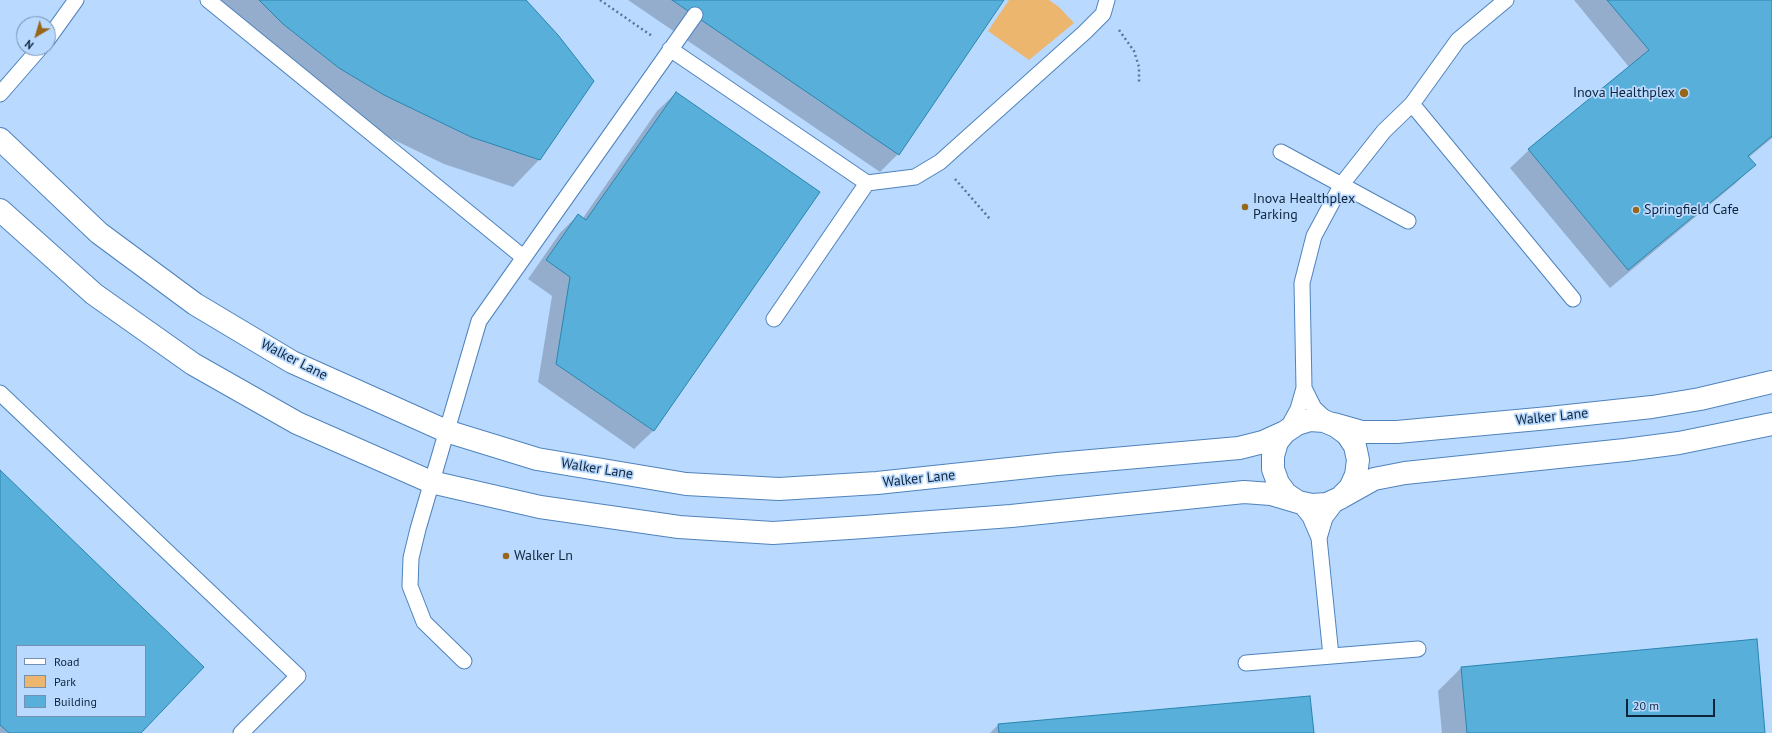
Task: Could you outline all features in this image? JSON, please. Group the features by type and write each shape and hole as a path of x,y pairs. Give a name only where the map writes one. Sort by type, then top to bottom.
{"street":[{"name":"Walker Lane","path":"0,139 99,233 195,304 292,362 446,431 537,459 686,484 779,489 876,483 1057,464 1239,448 1263,442 1285,432 1297,424 1310,420 1324,421 1336,426 1347,434 1355,446 1358,460 1356,475 1350,488 1340,498"},
{"path":"0,210 94,294 193,364 297,423 431,482 548,508 678,527 773,533 1003,516 1244,492 1271,494 1298,502 1320,505 1327,504 1340,498 1374,479 1405,473 1632,449 1679,442 1772,424"},
{"name":"Walker Lane","path":"1330,424 1362,432 1397,432 1652,406 1700,399 1772,382"},
{"path":"1285,432 1278,442 1273,456 1273,469 1282,489 1286,494 1298,502"}],"lane":[{"path":"56,28 76,0"},
{"path":"208,0 523,257"},
{"path":"1285,432 1298,409 1304,388 1302,283 1314,236 1342,184 1384,130 1412,104 1458,40 1506,0"},
{"path":"670,49 866,183 914,177 940,162 1085,32 1105,7"},
{"path":"464,661 424,622 410,586 411,558 431,482 479,321 695,15"},
{"path":"0,94 33,56"},
{"path":"1412,104 1573,299"},
{"path":"1281,152 1408,221"},
{"path":"774,319 866,183"},
{"path":"1304,388 1314,408 1330,424"},
{"path":"0,393 298,676 241,733"},
{"path":"1319,538 1325,518 1340,498"},
{"path":"1298,502 1310,517 1319,538 1331,656"},
{"path":"1246,663 1418,649"}],"path":[{"path":"600,0 670,49"},
{"path":"1105,7 1114,25 1134,51 1139,67 1139,84"},
{"path":"940,162 990,219"}],"green space":[{"path":"1009,0 1049,0 1059,7 1074,23 1029,60 988,31"}],"building":[{"path":"259,0 526,0 558,35 594,81 540,160 471,137 384,95 339,68 283,24"},
{"path":"672,0 1004,0 899,155"},
{"name":"Inova Healthplex","path":"1607,0 1772,0 1772,136 1748,156 1756,165 1628,270 1528,149 1649,50"},
{"path":"676,92 820,192 654,431 556,364 570,277 546,260 578,214 586,220"},
{"path":"0,470 204,667 141,733 9,733 0,725"},
{"path":"1757,639 1765,733 1467,733 1461,667"},
{"path":"1310,696 1314,733 999,733 998,724"}],"place":[{"name":"Inova Healthplex","path":"1684,93"},
{"name":"Inova Healthplex Parking","path":"1245,207"},
{"name":"Springfield Cafe","path":"1636,210"},
{"name":"Walker Ln","path":"506,556"}]}
